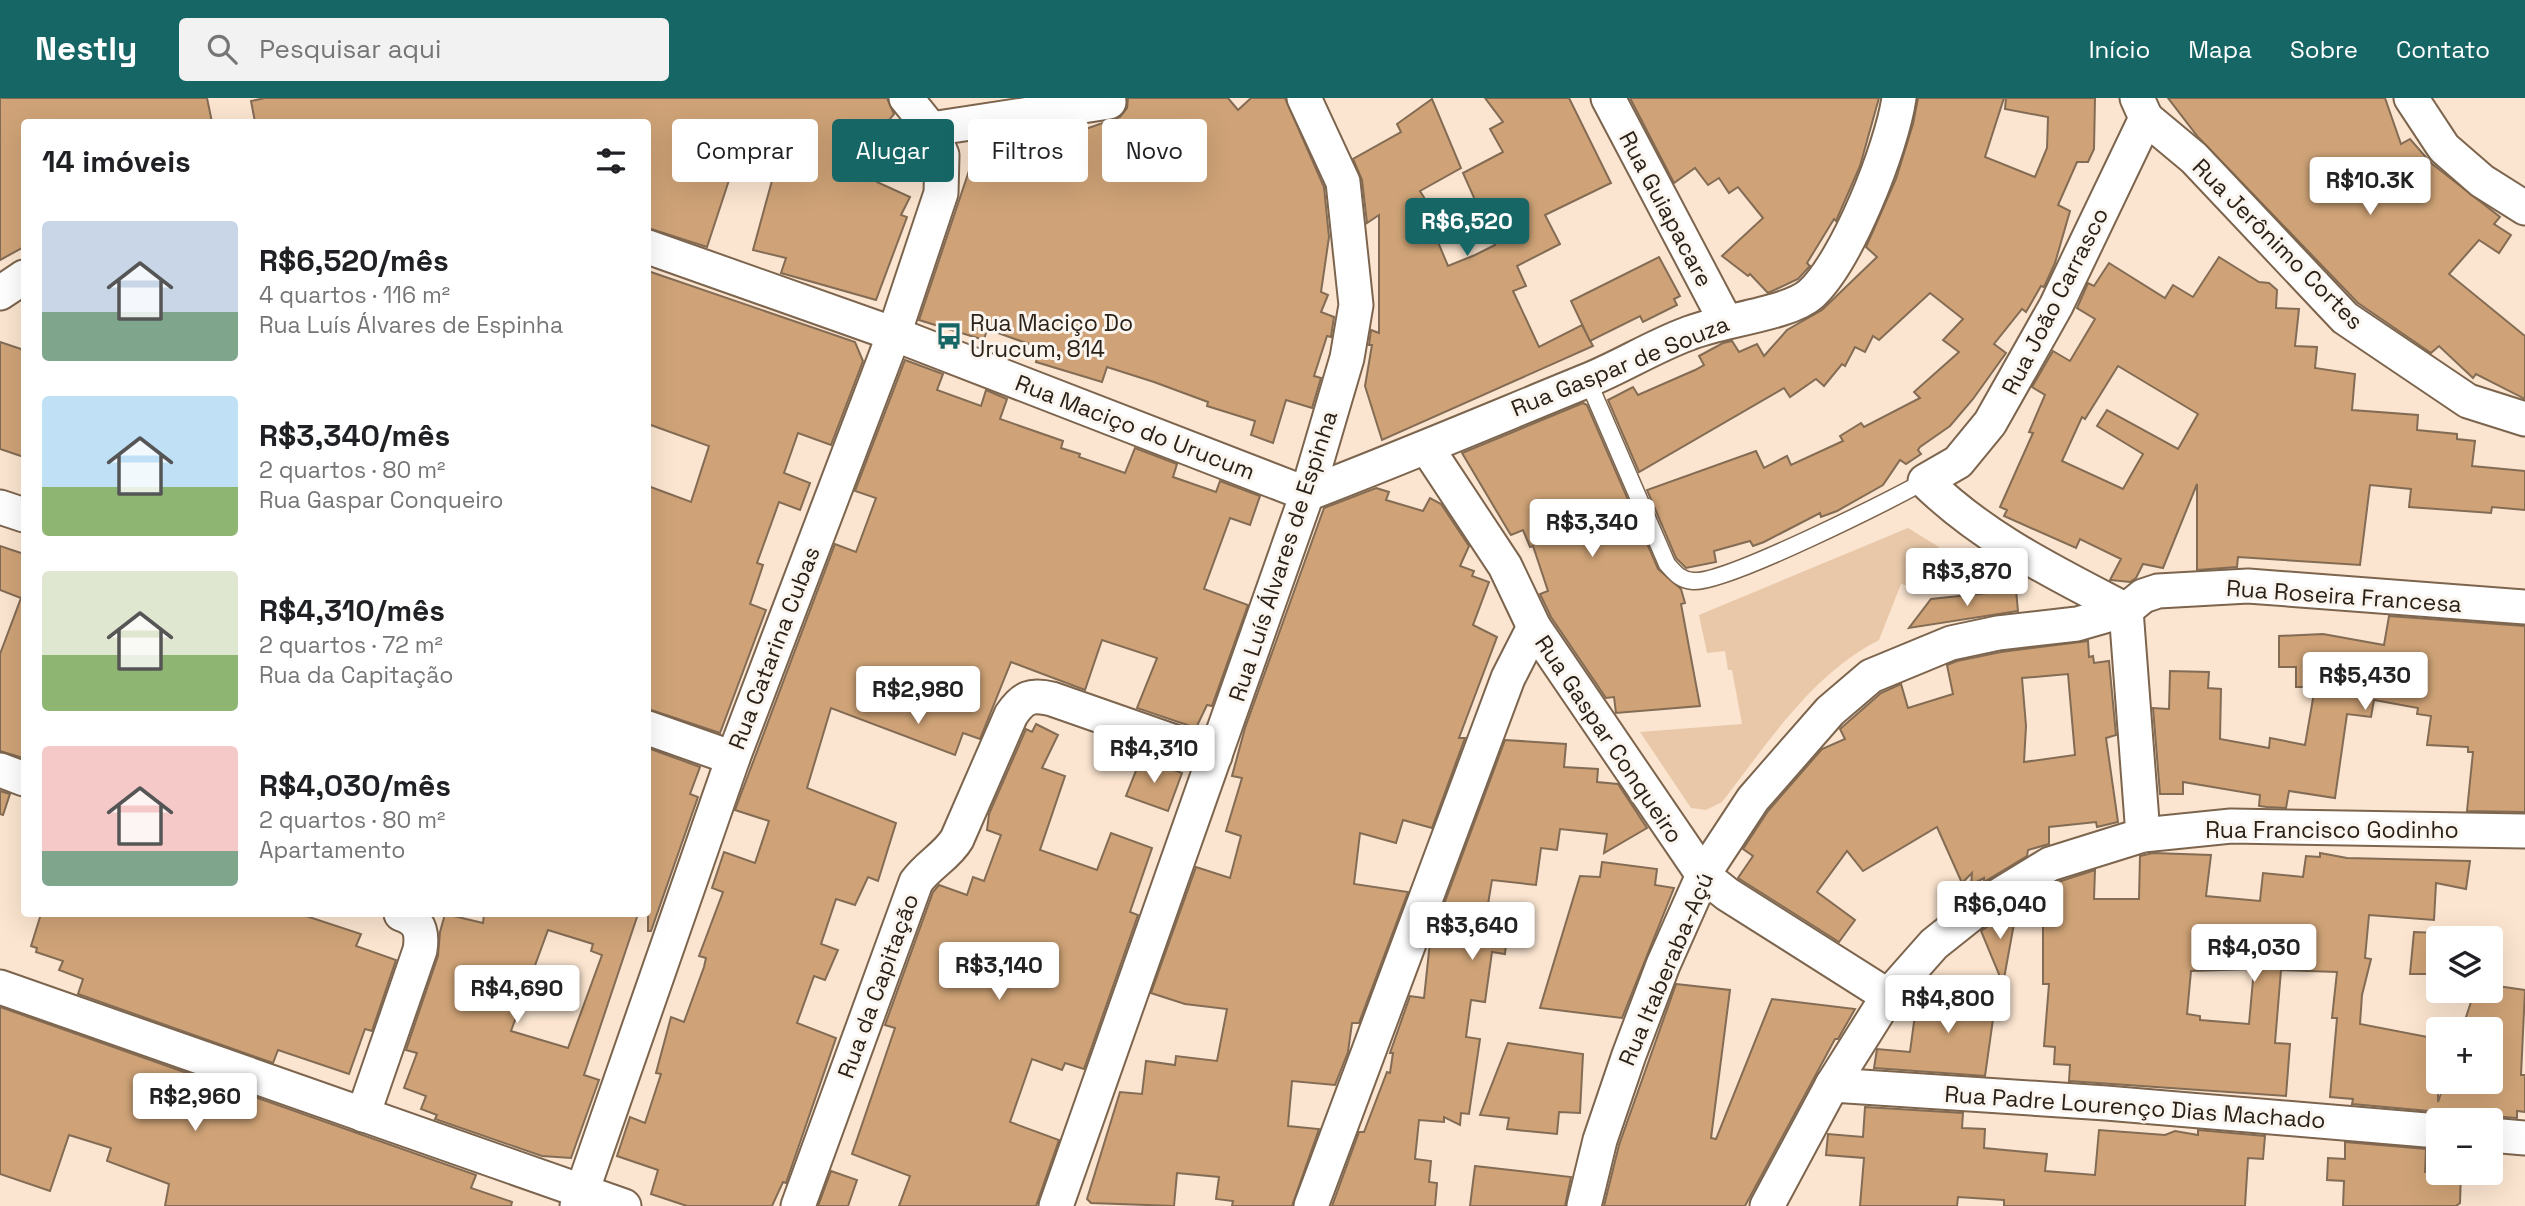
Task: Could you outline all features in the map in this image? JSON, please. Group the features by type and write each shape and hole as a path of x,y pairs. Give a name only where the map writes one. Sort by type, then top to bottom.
{"street":[{"name":"Rua Catarina Cubas","path":"906,98 923,119"},
{"name":"Rua Luís Álvares de Espinha","path":"1056,1206 1307,494 1347,358 1356,306 1343,183 1304,98"},
{"name":"Rua Guiapacare","path":"1608,98 1725,320"},
{"name":"Rua Gaspar de Souza","path":"1307,494 1588,381 1685,334 1725,320 1795,306 1812,293 1831,270 1884,154 1899,98"},
{"path":"2411,98 2444,148 2482,181 2525,208"},
{"path":"954,126 1109,102"},
{"name":"Rua Jerônimo Cortes","path":"2141,108 2194,159 2345,318 2468,401 2525,419"},
{"name":"Rua João Carrasco","path":"1926,481 1958,462 1990,423 2056,306 2141,108"},
{"name":"Rua Catarina Cubas","path":"579,1198 733,758 894,334 941,192 941,182"},
{"name":"Rua Maciço do Urucum","path":"651,248 894,334 1307,494"},
{"path":"0,293 21,279"},
{"name":"Rua Gaspar Conqueiro","path":"1427,448 1505,566 1534,627 1703,875 1727,894 1888,996"},
{"path":"1926,481 1970,522 2011,549 2126,610 2143,835"},
{"path":"0,507 21,514"},
{"name":"Rua Roseira Francesa","path":"2126,610 2143,596 2158,591 2248,586 2525,607"},
{"name":"Rua Itaberaba-Açú","path":"1584,1206 1600,1140 1629,1055 1663,965 1703,875 1753,799 1830,712 1871,676 1951,643 1998,633 2077,624 2126,610"},
{"path":"1311,1206 1508,678 1534,627"},
{"name":"Rua da Capitação","path":"798,1206 916,882 925,868 952,847 957,839 1011,715 1020,701 1036,696 1052,699 1215,756"},
{"path":"651,729 733,758"},
{"path":"0,770 21,778"},
{"name":"Rua Francisco Godinho","path":"1767,1206 1832,1085 1888,996 1934,944 1983,905 2050,864 2143,835 2231,826 2525,831"},
{"path":"363,1115 420,950 422,936 418,926 409,917"},
{"path":"0,987 363,1115 579,1198 624,1206"},
{"name":"Rua Padre Lourenço Dias Machado","path":"1832,1085 2106,1103 2426,1130"},
{"path":"2503,1136 2525,1138"}],"lane":[{"path":"1588,381 1667,564 1677,576 1694,581 1712,579 1807,539 1926,481"}],"shaded area":[{"path":"1908,528 1939,547 1910,586 1901,584 1879,640 1855,654 1812,691 1774,734 1722,802 1706,810 1691,808 1640,732 1742,724 1732,670 1728,670 1725,651 1707,653 1699,615"}],"building":[{"path":"0,98 207,98 211,119 21,119 21,249 0,260"},
{"path":"265,98 887,98 894,114 890,119 832,119 832,182 877,182 910,197 901,215 907,217 876,300 781,273 786,258 753,250 772,182 818,182 818,119 672,119 672,182 728,182 707,247 651,229 651,119 254,119 251,101"},
{"path":"1128,98 1228,98 1238,110 1251,98 1285,98 1324,187 1329,237 1321,292 1328,295 1321,312 1334,317 1331,337 1327,336 1314,376 1321,378 1312,408 1286,400 1273,443 1251,435 1255,421 1207,406 1208,402 1154,382 1107,367 1102,382 1036,362 1040,348 987,329 984,340 919,320 968,174 968,182 1088,182 1088,128 1102,123 1102,182 1207,182 1207,119 1114,119 1120,117 1127,108"},
{"path":"1485,98 1569,98 1611,183 1545,215 1560,244 1517,266 1526,286 1513,291 1539,347 1582,325 1593,346 1382,440 1365,386 1372,345 1369,345 1371,330 1379,333 1379,215 1367,223 1362,180 1353,159 1401,132 1397,124 1432,99 1461,168 1420,191 1428,204 1423,206 1448,266 1475,255 1495,245 1463,173 1503,152 1490,129 1503,122"},
{"path":"1630,98 1879,98 1860,166 1836,221 1834,219 1807,263 1810,266 1798,279 1768,293 1750,274 1748,276 1722,256 1763,218 1738,187 1729,193 1719,178 1708,185 1695,168 1674,183"},
{"path":"1918,98 2004,98 1985,157 2035,177 2047,148 2048,117 2005,109 2006,98 2095,98 2094,149 2088,162 2077,162 2058,205 2070,211 2055,263 2044,287 2041,286 2026,312 2022,309 1994,344 2006,353 1973,399 1950,426 1920,447 1918,450 1921,454 1906,464 1900,460 1883,485 1837,511 1821,517 1820,513 1764,542 1753,546 1750,541 1714,551 1716,562 1686,568 1676,558 1647,490 1756,451 1764,468 1787,456 1791,465 1843,441 1840,436 1861,423 1864,427 1920,398 1914,392 1959,352 1943,340 1963,319 1930,293 1879,340 1873,336 1865,352 1855,347 1845,366 1842,364 1824,386 1816,379 1790,397 1784,388 1639,472 1608,400 1633,387 1638,395 1695,370 1704,365 1699,356 1723,343 1732,341 1739,352 1757,344 1764,356 1787,330 1822,310 1877,257 1866,247 1896,179"},
{"path":"2168,98 2385,98 2401,144 2410,139 2431,163 2500,217 2494,224 2511,235 2499,253 2479,240 2449,274 2525,336 2525,399 2476,374 2473,378 2439,346 2431,353 2358,303 2198,137"},
{"path":"1659,257 1680,296 1674,299 1677,305 1643,322 1640,316 1590,341 1571,301"},
{"path":"2219,257 2259,282 2269,283 2277,290 2276,308 2299,309 2295,346 2317,347 2315,368 2355,374 2352,410 2418,415 2417,430 2457,434 2457,439 2475,441 2472,466 2525,471 2525,510 2492,507 2491,513 2409,507 2411,489 2370,485 2360,565 2238,557 2237,567 2197,570 2197,484 2163,568 2143,564 2136,578 2130,582 2110,580 2121,559 2080,539 2076,548 2004,516 2007,510 2000,507 2033,433 2029,432 2045,395 2032,387 2053,351 2070,361 2095,319 2077,308 2088,283 2094,286 2109,263 2165,298 2173,285 2193,297","holes":["2118,366 2198,414 2178,449 2107,410 2097,426 2143,454 2123,489 2062,461 2082,417 2085,419"]},
{"path":"651,272 855,342 863,361 831,445 798,433 784,473 810,483 800,510 779,502 757,563 763,565 750,604 766,610 720,733 651,710 651,487 691,502 709,446 651,425"},
{"path":"0,342 21,349 21,456 0,449"},
{"path":"905,360 943,374 937,390 981,406 986,390 1007,399 1000,419 1063,441 1061,448 1080,454 1079,457 1125,473 1135,448 1177,464 1173,477 1216,492 1220,481 1260,496 1250,525 1230,518 1204,589 1248,605 1212,706 1207,705 1196,728 1137,708 1157,658 1102,640 1085,690 1011,662 980,739 963,733 955,755 831,708 807,788 896,823 878,881 868,877 855,905 836,899 821,944 838,950 825,980 814,976 797,1023 836,1038 786,1183 783,1182 772,1206 687,1206 651,1194 658,1170 617,1156 630,1117 645,1123 661,1074 656,1073 671,1017 684,1022 704,967 706,958 699,956 723,892 712,888 724,852 755,863 769,821 735,810 835,544 856,552 876,498 855,491"},
{"path":"1583,403 1587,405 1658,569 1681,589 1685,603 1681,604 1700,706 1616,713 1614,697 1606,698 1551,617 1540,594 1548,591 1533,546 1530,547 1523,530 1511,535 1462,453"},
{"path":"1376,488 1389,492 1386,500 1423,511 1430,498 1441,504 1469,546 1460,566 1474,571 1472,576 1489,582 1473,625 1497,637 1459,738 1465,738 1432,828 1403,820 1396,843 1360,833 1354,884 1408,892 1359,1023 1352,1023 1348,1052 1335,1085 1292,1081 1288,1126 1319,1129 1292,1206 1232,1206 1233,1201 1216,1199 1219,1177 1177,1173 1174,1206 1091,1203 1087,1199 1120,1092 1142,1094 1146,1061 1175,1065 1176,1056 1217,1061 1227,1009 1185,1004 1151,993 1196,867 1230,878 1241,836 1226,831 1242,778 1232,776 1245,728 1324,508"},
{"path":"0,546 21,553 21,598 0,590"},
{"path":"2016,590 2018,611 1909,628 1931,599"},
{"path":"21,598 21,757 0,751 0,654"},
{"path":"2389,616 2525,626 2525,812 2467,811 2473,752 2468,752 2468,747 2427,745 2431,716 2417,714 2418,708 2374,700 2371,717 2347,714 2335,798 2289,791 2286,808 2267,807 2259,806 2260,795 2183,782 2183,794 2160,794 2153,708 2169,709 2170,671 2209,672 2208,688 2221,689 2220,739 2269,748 2270,738 2305,745 2315,687 2296,687 2296,667 2279,667 2279,636 2323,634 2384,645"},
{"path":"2088,641 2089,657 2093,656 2094,663 2109,661 2116,735 2106,738 2118,822 2097,827 2096,822 2049,827 2049,844 2028,850 2027,856 1984,882 1984,878 1971,885 1972,873 1962,883 1937,827 1863,871 1847,851 1817,892 1855,920 1839,942 1738,878 1753,856 1743,849 1768,811 1822,749 1845,739 1840,729 1881,693 1901,684 1908,708 1953,694 1947,665 2001,652","holes":["2068,674 2075,755 2024,762 2026,726 2022,678"]},
{"path":"1036,724 1058,735 1042,768 1065,776 1040,850 1097,870 1111,833 1152,848 1130,912 1138,915 1084,1069 1065,1063 1062,1070 1032,1059 1010,1122 1059,1140 1036,1206 899,1206 910,1176 852,1154 895,1028 885,1025 933,892 939,885 967,895 973,877 984,881 1001,835 987,830 989,814 1026,729 1032,732"},
{"path":"1505,740 1566,744 1564,767 1598,769 1597,782 1618,784 1647,828 1604,853 1607,834 1560,829 1557,850 1541,848 1536,885 1492,880 1485,922 1508,925 1505,954 1492,952 1485,1002 1471,1000 1466,1037 1480,1039 1469,1114 1461,1113 1460,1125 1444,1117 1444,1122 1419,1120 1415,1159 1431,1161 1429,1182 1437,1183 1435,1206 1332,1206 1359,1132 1364,1132 1387,1072 1390,1073 1393,1053 1390,1053 1410,996 1424,998 1430,942"},
{"path":"651,749 700,767 690,794 698,797 651,931 648,931 648,917 651,917"},
{"path":"1141,758 1182,773 1168,811 1126,796"},
{"path":"0,791 10,794 3,815 0,814"},
{"path":"2153,853 2211,855 2206,896 2260,901 2263,873 2303,877 2306,856 2320,857 2320,853 2347,858 2470,861 2466,889 2436,883 2434,920 2369,915 2365,958 2371,959 2362,995 2360,1024 2426,1037 2426,1094 2438,1094 2438,1102 2441,1094 2503,1094 2503,1017 2466,1017 2471,1003 2503,1003 2503,987 2525,990 2521,1075 2525,1075 2525,1112 2517,1111 2517,1118 2503,1117 2503,1108 2426,1108 2426,1111 2352,1104 2353,1099 2330,1097 2337,1018 2332,1018 2337,972 2281,970 2275,1043 2290,1044 2286,1096 2069,1081 2070,1065 2054,1064 2055,1047 2044,1046 2049,984 2043,984 2043,891 2058,882 2095,870 2094,899 2139,899 2140,856","holes":["2254,969 2249,1024 2200,1020 2200,1016 2187,1014 2191,971"]},
{"path":"1602,862 1657,869 1655,885 1674,888 1622,1018 1540,1008 1580,876 1600,877"},
{"path":"2017,907 2003,984 1981,931"},
{"path":"40,917 309,917 361,934 356,946 396,960 372,1031 365,1029 349,1074 278,1050 273,1063 78,994 83,979 59,970 63,961 36,952 37,948 31,946"},
{"path":"444,917 483,923 484,917 637,917 584,1075 599,1080 571,1158 542,1156 435,1119 437,1115 421,1109 426,1096 404,1088 417,1053 406,1050 438,956","holes":["548,930 593,944 591,951 602,955 568,1048 511,1031"]},
{"path":"2414,932 2426,932 2426,974 2410,974"},
{"path":"1981,979 1996,998 1985,1076 1874,1068 1877,1049 1910,1052 1918,992 1950,999 1951,992 1961,999"},
{"path":"1676,984 1730,990 1711,1138 1716,1139 1772,999 1855,1009 1838,1039 1835,1039 1745,1206 1604,1206 1619,1145"},
{"path":"0,1007 476,1175 471,1188 512,1202 511,1206 165,1206 169,1184 107,1161 111,1148 69,1135 50,1191 0,1174"},
{"path":"1508,1043 1583,1054 1580,1113 1559,1112 1557,1134 1507,1129 1509,1118 1480,1115"},
{"path":"1865,1107 1963,1113 1962,1128 1985,1129 1984,1148 2047,1154 2045,1171 2095,1175 2099,1130 2165,1135 2175,1131 2198,1135 2198,1130 2265,1136 2263,1159 2248,1158 2245,1206 2004,1206 2004,1200 1958,1197 1957,1206 1860,1206 1864,1158 1826,1155 1828,1134 1863,1137"},
{"path":"2345,1142 2426,1149 2426,1185 2461,1185 2460,1203 2456,1206 2343,1206 2344,1181 2327,1180 2328,1158 2345,1159"},
{"path":"1475,1166 1571,1177 1565,1206 1470,1206"},
{"path":"831,1171 857,1180 848,1206 818,1206"}],"place":[{"name":"Rua Maciço Do Urucum, 814","path":"949,336"}]}
